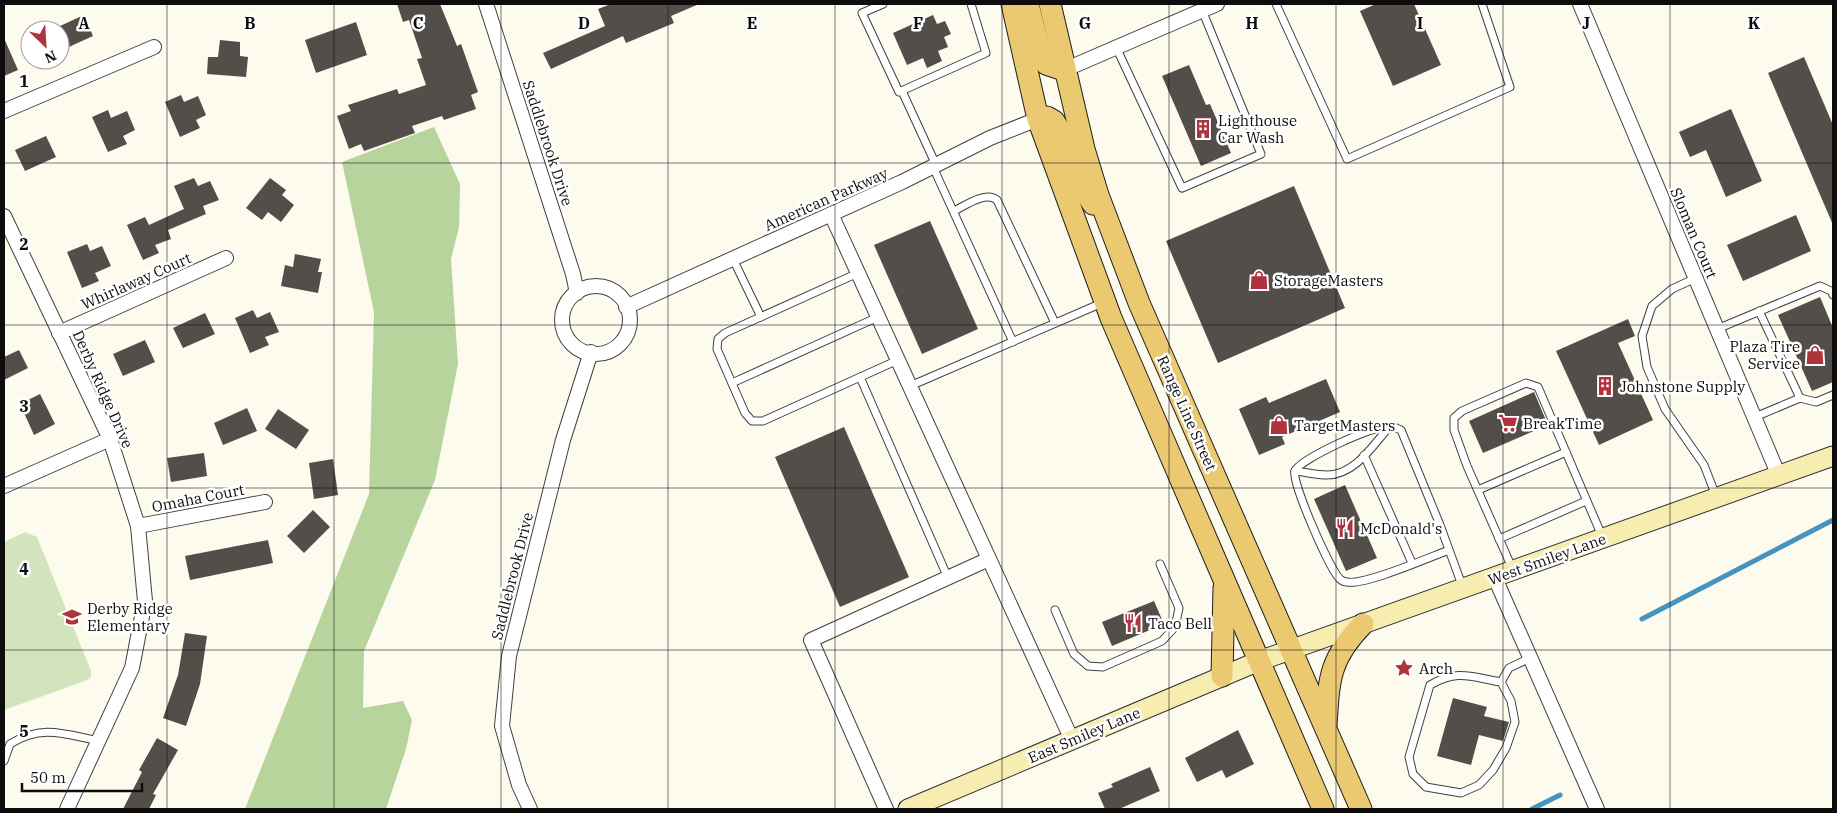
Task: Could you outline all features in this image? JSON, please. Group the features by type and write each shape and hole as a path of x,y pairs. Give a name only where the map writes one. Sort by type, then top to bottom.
{"main road":[{"path":"1012,4 1038,119 1105,302 1324,809"},
{"path":"1028,4 1041,55 1046,64 1064,70"},
{"name":"Range Line Street","path":"1050,4 1084,149 1139,303 1361,809"},
{"path":"1038,119 1048,117 1054,121 1059,129 1073,173 1114,237"},
{"path":"1222,676 1224,580"},
{"path":"1326,731 1329,684 1336,658 1346,641 1363,624"}],"street":[{"name":"Saddlebrook Drive","path":"486,4 573,274 577,293"},
{"path":"1064,70 1217,4"},
{"name":"Sloman Court","path":"1580,4 1779,476"},
{"path":"4,111 154,47"},
{"name":"American Parkway","path":"626,307 831,214 990,138 1038,119"},
{"path":"831,214 1072,740"},
{"name":"Derby Ridge Drive","path":"4,216 110,439 138,526 145,601 132,668 67,809"},
{"name":"Whirlaway Court","path":"60,333 226,258"},
{"path":"586,286 602,286 613,290 622,296 626,307 630,317 629,329 624,340 616,348 602,354 579,350 566,338 562,326 562,315 567,300 586,286"},
{"name":"Saddlebrook Drive","path":"530,809 519,785 502,726 509,656 563,440 591,352"},
{"path":"4,486 110,439"},
{"name":"West Smiley Lane","path":"1259,660 1495,578 1833,456"},
{"name":"Omaha Court","path":"138,526 265,502"},
{"path":"886,809 811,640 989,559"},
{"path":"1495,578 1596,809"},
{"name":"East Smiley Lane","path":"908,809 1259,660"}],"lane":[{"path":"883,4 862,13 898,92 986,53 971,4"},
{"path":"1276,4 1347,159 1510,87 1482,4"},
{"path":"1116,46 1182,188 1261,154 1202,10"},
{"path":"902,91 1013,342"},
{"path":"954,211 986,196 993,196 998,200 1055,323"},
{"path":"734,258 760,316"},
{"path":"858,273 760,316 725,333 718,339 717,349 745,413 752,421 763,421 898,360"},
{"path":"1696,278 1672,289 1652,306 1642,336 1647,367 1665,409 1704,466 1716,498"},
{"path":"1717,329 1820,286 1831,290 1833,295"},
{"path":"910,386 1105,302"},
{"path":"1759,311 1800,398"},
{"path":"732,382 878,317"},
{"path":"860,377 948,578"},
{"path":"1513,571 1454,430 1454,418 1462,411 1526,383 1538,387 1603,539"},
{"path":"1755,417 1800,398 1816,402 1833,395"},
{"path":"1295,471 1327,475 1342,473 1357,463 1390,425"},
{"path":"1449,550 1366,580 1349,583 1340,579 1330,562 1300,497 1294,481 1295,471 1303,461 1371,429 1390,425 1401,430 1449,550 1463,589"},
{"path":"1478,490 1566,452"},
{"path":"1364,455 1412,563"},
{"path":"1499,539 1586,501"},
{"path":"1054,610 1074,654 1088,666 1103,667 1162,642 1175,627 1180,608 1160,564"},
{"path":"1501,682 1510,668 1530,658"},
{"path":"1464,674 1501,682 1510,701 1515,722 1506,748 1493,770 1479,785 1461,793 1426,786 1413,774 1409,757 1430,685 1446,676 1464,674"},
{"path":"4,761 10,744 24,735 37,732 44,731 99,741"}],"green space":[{"path":"434,127 460,184 459,227 451,259 458,364 435,480 364,651 363,708 403,701 412,720 406,749 386,809 245,809 369,494 374,312 342,162"},
{"path":"25,532 37,537 91,671 91,677 85,681 4,710 4,542"}],"building":[{"path":"397,4 440,4 457,46 461,44 478,92 471,95 476,109 444,120 442,116 412,126 415,133 364,151 361,144 349,149 337,116 351,111 348,105 397,89 399,94 426,85 417,59 422,58 409,20 403,22"},
{"path":"611,4 699,4 671,16 674,23 626,43 623,36 551,69 543,53 605,26 598,9"},
{"path":"1376,4 1414,4 1441,65 1393,86 1360,11"},
{"path":"84,15 93,36 70,46 70,21"},
{"path":"933,15 937,24 945,21 951,34 944,37 948,47 938,51 942,61 927,68 923,58 907,65 893,33"},
{"path":"356,22 367,55 316,73 305,40"},
{"path":"4,38 18,70 4,76"},
{"path":"220,40 240,42 240,56 248,57 246,77 207,74 208,57 218,57"},
{"path":"1804,57 1833,125 1833,225 1768,73"},
{"name":"Lighthouse Car Wash","path":"1189,65 1206,105 1210,104 1231,153 1201,166 1162,76"},
{"path":"181,95 184,102 198,96 206,115 196,120 200,128 180,137 165,102"},
{"path":"1731,109 1762,181 1726,197 1706,150 1690,157 1679,132"},
{"path":"108,110 111,118 127,111 135,130 123,136 127,144 108,152 92,117"},
{"path":"46,136 56,157 25,171 15,150"},
{"path":"194,178 198,186 210,181 219,200 203,206 206,214 168,230 171,239 155,245 159,253 143,260 127,225 145,217 149,225 184,209 174,186"},
{"path":"270,178 286,190 282,195 294,205 281,222 268,212 262,220 246,208"},
{"path":"1294,186 1345,308 1218,363 1166,241"},
{"path":"1796,215 1811,251 1743,281 1727,245"},
{"path":"930,221 978,329 922,354 874,245"},
{"path":"87,244 90,251 102,246 111,266 95,273 99,281 82,288 67,252"},
{"path":"295,254 321,259 318,272 322,272 318,293 281,286 285,265 293,267"},
{"name":"Plaza Tire Service","path":"1820,297 1833,328 1833,382 1812,391 1778,315"},
{"path":"253,310 257,318 270,312 279,332 265,337 269,345 250,353 235,318"},
{"path":"205,313 215,334 183,348 173,328"},
{"name":"Johnstone Supply","path":"1628,319 1635,336 1618,343 1653,420 1599,445 1556,351"},
{"path":"145,340 155,362 123,376 113,354"},
{"path":"19,350 28,368 4,380 4,357"},
{"name":"TargetMasters","path":"1326,379 1340,412 1282,437 1285,444 1259,455 1239,409 1266,397 1269,403"},
{"name":"BreakTime","path":"1534,392 1548,425 1483,453 1469,421"},
{"path":"40,394 55,424 34,435 20,404"},
{"path":"247,408 257,431 223,445 214,423"},
{"path":"278,409 309,430 296,449 265,429"},
{"path":"844,427 909,577 840,607 775,457"},
{"path":"204,453 207,476 171,482 167,458"},
{"path":"333,459 338,495 314,499 309,463"},
{"name":"McDonald's","path":"1345,485 1377,558 1346,571 1314,499"},
{"path":"313,510 330,527 304,553 287,536"},
{"path":"268,540 273,563 190,580 185,556"},
{"name":"Taco Bell","path":"1154,601 1164,624 1112,646 1102,622"},
{"path":"185,633 207,636 200,684 186,726 163,718 178,675"},
{"path":"1453,698 1487,707 1484,716 1509,722 1503,741 1479,735 1471,765 1437,756"},
{"path":"1238,730 1254,764 1226,778 1222,770 1197,782 1185,758"},
{"path":"157,738 178,750 153,794 156,795 149,809 123,809 142,772 139,770"},
{"path":"1150,767 1160,791 1119,809 1105,809 1098,793 1113,787 1111,784"}],"waterway":[{"path":"1642,619 1833,520"},
{"path":"1532,809 1560,795"}],"place":[{"name":"Lighthouse Car Wash","path":"1203,129"},
{"name":"StorageMasters","path":"1259,280"},
{"name":"Plaza Tire Service","path":"1815,355"},
{"name":"Johnstone Supply","path":"1605,386"},
{"name":"BreakTime","path":"1508,423"},
{"name":"TargetMasters","path":"1279,425"},
{"name":"McDonald's","path":"1345,528"},
{"name":"Derby Ridge Elementary","path":"72,617"},
{"name":"Taco Bell","path":"1133,623"},
{"name":"Arch","path":"1404,668"}]}
